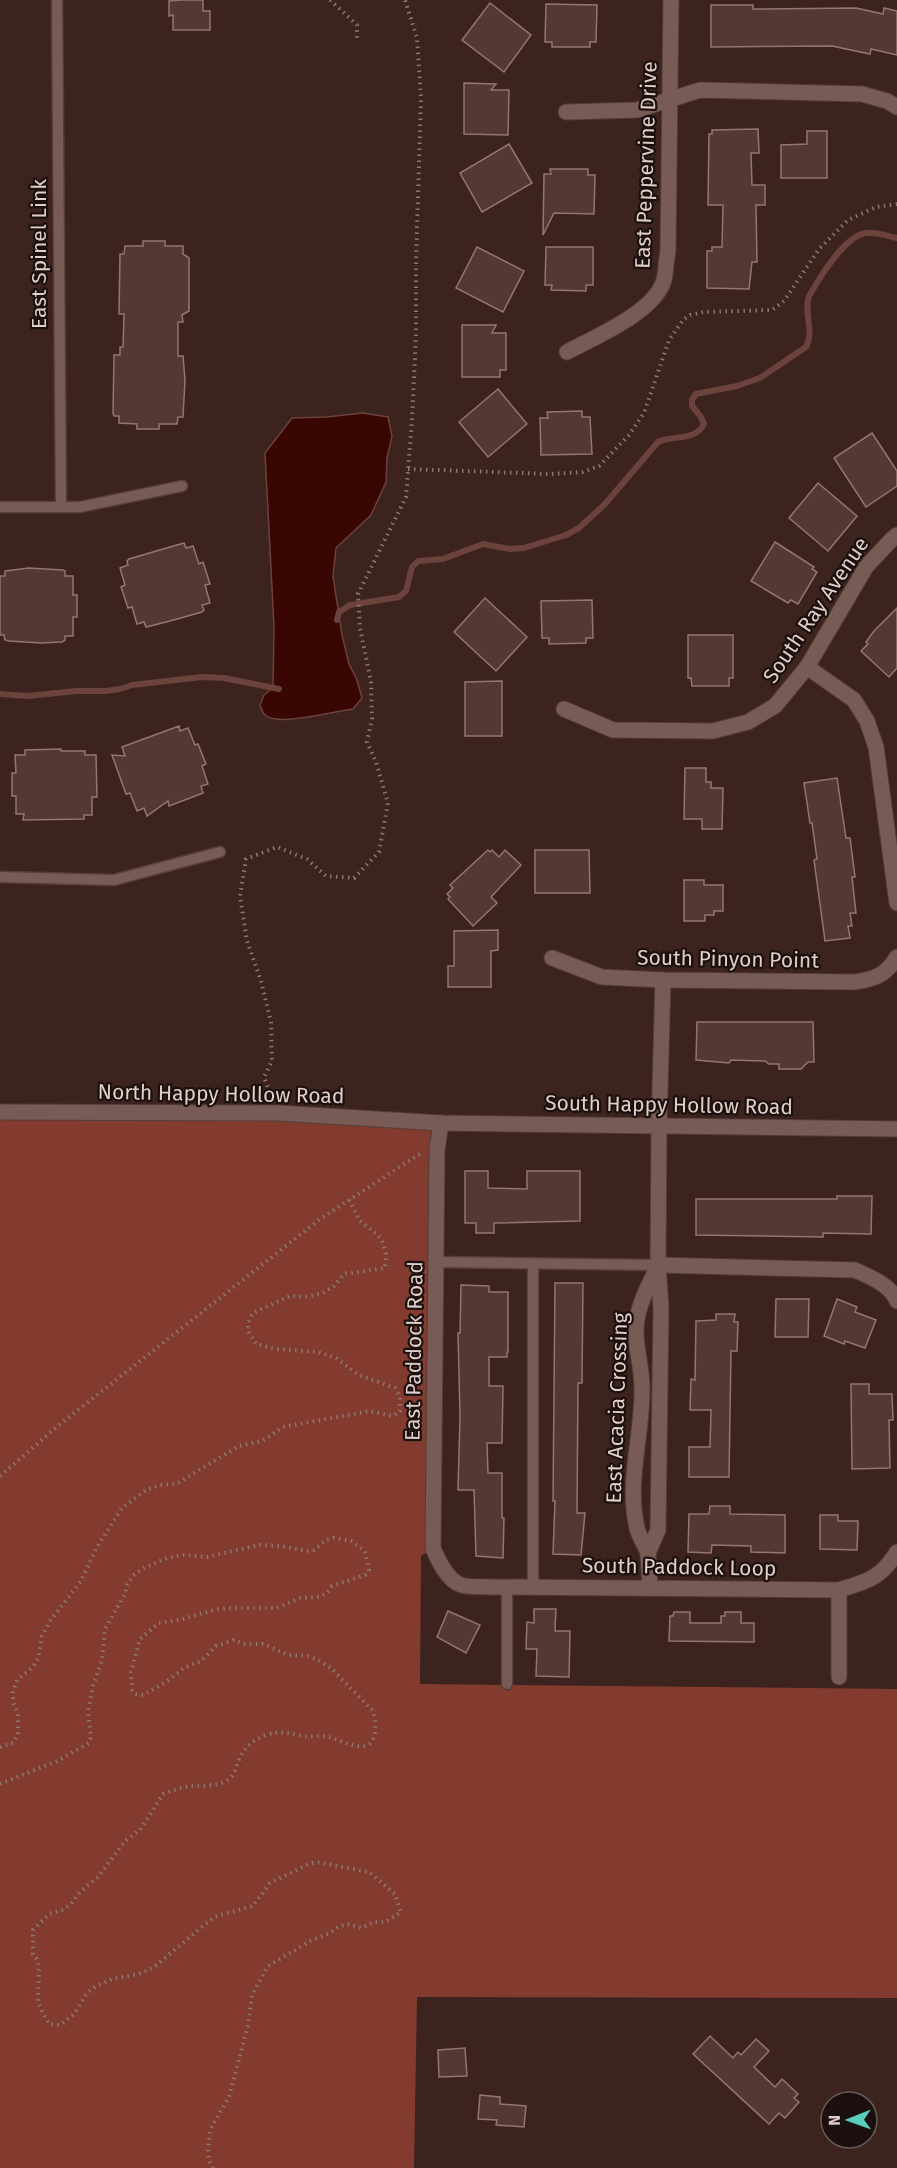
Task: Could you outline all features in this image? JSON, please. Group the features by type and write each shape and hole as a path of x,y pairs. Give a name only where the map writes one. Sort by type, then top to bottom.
{"street":[{"name":"East Peppervine Drive","path":"567,352 608,330 650,302 663,281 668,251 671,0"},
{"path":"566,112 637,110 700,90 862,94 887,101 897,107"},
{"name":"South Ray Avenue","path":"564,709 613,730 713,731 748,722 775,706 807,667 866,567 897,535"},
{"path":"807,667 854,700 867,721 876,747 897,903"},
{"name":"South Pinyon Point","path":"552,958 602,977 855,982 874,980 890,969 897,957"},
{"name":"East Acacia Crossing","path":"648,1553 658,1530 661,1307 658,1265 659,1126 663,980"},
{"name":"North Happy Hollow Road","path":"0,1112 278,1113 441,1123"},
{"name":"South Happy Hollow Road","path":"441,1123 897,1129"},
{"name":"East Paddock Road","path":"441,1123 437,1150 433,1548 440,1565 450,1576"},
{"path":"658,1265 855,1270 872,1278 896,1295"},
{"name":"East Acacia Crossing","path":"650,1587 648,1553 637,1531 634,1511 634,1482 642,1386 636,1346 636,1321 640,1303 658,1265"},
{"name":"South Paddock Loop","path":"450,1576 460,1585 507,1587 839,1590 865,1582 886,1569 897,1552"},
{"path":"839,1590 839,1677"}],"lane":[{"name":"East Spinel Link","path":"57,0 61,507"},
{"path":"0,507 80,507 182,486"},
{"path":"0,877 114,880 220,852"},
{"path":"436,1263 658,1265"},
{"path":"533,1264 533,1587"},
{"path":"507,1587 507,1684"}],"path":[{"path":"330,0 357,25 357,39"},
{"path":"278,1113 264,1077 272,1061 271,1022 261,981 247,941 240,896 246,859 277,847 307,859 326,876 354,878 379,852 388,803 376,762 367,742 372,719 371,682 359,617 358,594 406,497 416,335 421,98 417,38 405,0"},
{"path":"408,469 550,474 583,472 599,466 629,435 644,413 669,340 683,320 690,315 703,312 772,310 784,301 819,249 849,220 876,207 897,204"},
{"path":"0,1476 59,1425 320,1219 421,1153 437,1150"},
{"path":"0,1748 13,1743 18,1735 18,1714 13,1702 17,1680 32,1668 38,1659 42,1636 50,1621 81,1581 97,1547 122,1508 146,1490 160,1485 176,1484 239,1446 262,1441 283,1427 370,1411 393,1416 400,1411 399,1397 395,1388 388,1384 359,1375 336,1358 318,1352 276,1349 256,1344 248,1331 248,1323 253,1313 282,1298 323,1293 334,1286 344,1274 385,1268 386,1254 383,1242 360,1221 349,1200"},
{"path":"0,1784 57,1761 89,1743 92,1737 88,1711 102,1660 105,1629 125,1594 127,1585 134,1575 144,1568 167,1558 183,1555 207,1557 259,1545 314,1550 326,1540 334,1538 351,1541 365,1551 369,1570 365,1575 332,1586 327,1593 319,1597 300,1598 277,1608 229,1608 159,1623 140,1639 131,1672 131,1685 135,1694 143,1695 184,1668 201,1661 216,1646 234,1640 244,1644 263,1644 288,1655 308,1656 331,1668 372,1710 375,1716 375,1730 374,1738 370,1743 366,1746 354,1746 328,1737 302,1736 289,1732 257,1739 245,1747 230,1778 217,1785 189,1786 163,1794 145,1824 125,1841 98,1877 80,1892 70,1905 49,1914 33,1930 33,1954 38,1959 39,1966 38,2003 49,2024 61,2025 75,2013 87,1993 95,1987 112,1979 147,1971 178,1949 214,1917 253,1906 270,1883 309,1864 316,1862 369,1872 395,1894 400,1912 386,1922 373,1922 362,1928 347,1924 338,1927 273,1961 268,1966 252,1995 248,2025 228,2097 210,2130 208,2152 213,2168"}],"shaded area":[{"path":"363,413 388,417 392,436 387,458 386,482 371,515 336,548 333,576 342,635 349,664 362,698 353,709 306,718 270,718 264,714 260,705 264,695 273,688 274,627 265,453 292,418"},
{"path":"0,1112 441,1123 433,1548 421,1556 420,1684 897,1689 897,1998 417,1997 414,2168 0,2168"}],"building":[{"path":"203,0 203,11 210,11 210,30 173,30 173,15 169,16 169,1"},
{"path":"490,3 531,35 504,72 462,40"},
{"path":"546,4 597,5 596,42 590,42 590,47 552,47 552,42 545,42"},
{"path":"711,5 753,5 753,9 856,8 883,14 884,8 897,11 897,55 871,49 870,54 832,46 711,47"},
{"path":"464,83 496,84 491,90 509,90 508,135 464,134"},
{"path":"758,129 759,153 751,153 752,185 765,185 765,205 756,205 757,262 752,262 749,289 707,288 707,251 712,251 712,247 722,247 723,205 708,205 709,134 712,134 712,130"},
{"path":"807,131 827,131 827,178 781,178 781,145 807,144"},
{"path":"509,144 532,183 482,212 460,173"},
{"path":"550,169 588,169 588,175 595,175 594,214 554,213 543,235 544,174 551,174"},
{"path":"143,241 165,241 165,246 183,246 183,254 189,258 189,311 182,315 183,322 178,322 178,356 183,356 185,380 183,417 178,417 177,424 159,424 159,429 137,429 137,424 119,423 119,416 114,416 113,413 114,355 120,355 120,347 123,347 124,314 119,314 120,254 124,254 125,246 143,246"},
{"path":"477,247 524,271 503,312 456,288"},
{"path":"546,247 593,247 593,285 586,285 586,291 551,290 552,285 545,285"},
{"path":"462,325 496,325 492,333 506,333 506,370 500,370 500,377 462,377"},
{"path":"498,389 527,424 488,457 459,422"},
{"path":"582,411 582,417 590,417 592,454 541,455 540,418 548,418 547,412"},
{"path":"872,433 897,471 897,486 866,507 834,458"},
{"path":"818,483 857,516 828,551 789,518"},
{"path":"775,542 814,567 812,569 817,572 798,604 791,600 788,603 751,581"},
{"path":"184,543 186,548 193,546 199,564 203,562 210,584 205,585 210,603 202,605 204,610 202,612 146,627 144,622 137,624 132,607 128,608 121,587 125,585 120,568 128,565 129,559"},
{"path":"29,568 63,570 65,576 73,576 73,595 77,595 77,617 73,617 73,636 65,636 62,642 9,641 5,640 4,635 0,635 0,576 5,576 5,571"},
{"path":"485,598 527,637 496,671 454,632"},
{"path":"592,600 593,638 586,638 586,643 549,644 549,638 542,638 541,601"},
{"path":"897,608 897,668 889,677 861,651 868,644 866,642 874,631"},
{"path":"688,635 733,635 733,678 729,678 729,686 692,686 691,678 688,678"},
{"path":"502,681 502,736 465,736 465,682"},
{"path":"179,726 180,731 188,728 195,745 198,744 206,764 202,766 208,784 201,786 203,793 169,806 168,801 147,816 144,808 137,811 130,793 126,794 112,755 125,756 122,747"},
{"path":"61,749 61,751 85,751 85,755 96,755 97,797 92,797 92,815 84,815 84,819 23,820 24,814 16,814 16,796 12,796 12,773 16,773 15,755 25,755 25,750"},
{"path":"685,768 706,768 706,782 711,782 711,788 723,788 722,829 702,829 702,819 684,819"},
{"path":"837,778 846,838 850,838 855,877 852,877 856,913 850,913 852,926 848,926 850,938 825,941 814,860 817,859 804,783"},
{"path":"488,850 490,852 492,850 499,857 505,850 521,865 491,897 497,903 473,926 448,899 450,897 447,894 453,888 450,885"},
{"path":"535,850 589,850 590,893 535,893"},
{"path":"684,880 704,880 704,885 723,885 723,911 714,911 714,915 705,915 705,921 684,921"},
{"path":"498,930 498,950 491,951 491,987 448,987 448,966 454,966 454,931"},
{"path":"697,1022 813,1022 814,1062 808,1062 801,1069 779,1069 779,1064 769,1064 765,1061 731,1060 729,1063 696,1060"},
{"path":"465,1171 488,1171 488,1188 527,1189 527,1171 580,1171 580,1221 494,1223 494,1233 476,1233 476,1223 465,1223"},
{"path":"837,1196 872,1196 871,1234 823,1233 823,1237 696,1235 696,1199 837,1199"},
{"path":"555,1283 583,1283 582,1383 578,1383 577,1513 585,1513 581,1555 553,1554"},
{"path":"461,1285 489,1286 489,1292 508,1292 507,1357 489,1357 489,1386 503,1386 502,1443 487,1443 488,1473 502,1473 503,1558 476,1556 474,1490 458,1490 460,1416 458,1333 460,1333"},
{"path":"776,1299 809,1299 808,1337 775,1337"},
{"path":"837,1299 857,1307 855,1312 876,1320 865,1348 845,1341 844,1344 824,1336"},
{"path":"716,1314 735,1314 734,1322 738,1322 737,1351 731,1351 729,1477 689,1477 689,1447 710,1447 711,1410 690,1410 691,1379 695,1380 696,1321 716,1320"},
{"path":"851,1384 869,1384 869,1394 892,1394 893,1420 889,1420 890,1468 852,1469"},
{"path":"710,1506 730,1506 730,1514 785,1515 785,1553 751,1552 751,1546 712,1545 711,1553 688,1552 689,1514 709,1514"},
{"path":"820,1515 838,1515 838,1521 858,1521 857,1550 820,1549"},
{"path":"534,1609 556,1609 555,1631 570,1631 569,1677 536,1676 537,1649 526,1649 527,1622 534,1623"},
{"path":"448,1611 480,1625 466,1653 437,1637"},
{"path":"674,1612 690,1612 690,1623 721,1623 721,1616 725,1616 725,1612 741,1612 741,1623 754,1623 754,1642 669,1641 670,1616 673,1616"},
{"path":"710,2036 733,2058 738,2052 741,2055 756,2039 769,2051 754,2067 775,2087 782,2079 798,2094 794,2098 799,2102 785,2118 779,2113 769,2124 693,2054"},
{"path":"465,2048 467,2076 439,2077 438,2050"},
{"path":"480,2095 500,2097 500,2104 526,2106 524,2127 496,2125 497,2120 478,2119"}],"waterway":[{"path":"337,620 339,612 350,605 399,597 406,591 412,567 418,561 443,559 483,544 510,549 524,548 566,535 579,528 605,504 658,442 690,435 700,429 704,424 692,406 692,400 696,394 737,386 760,378 806,347 809,335 807,309 809,296 833,259 849,242 865,233 877,233 897,238"},
{"path":"0,694 28,696 76,691 106,691 132,685 202,677 224,678 279,689"}]}
